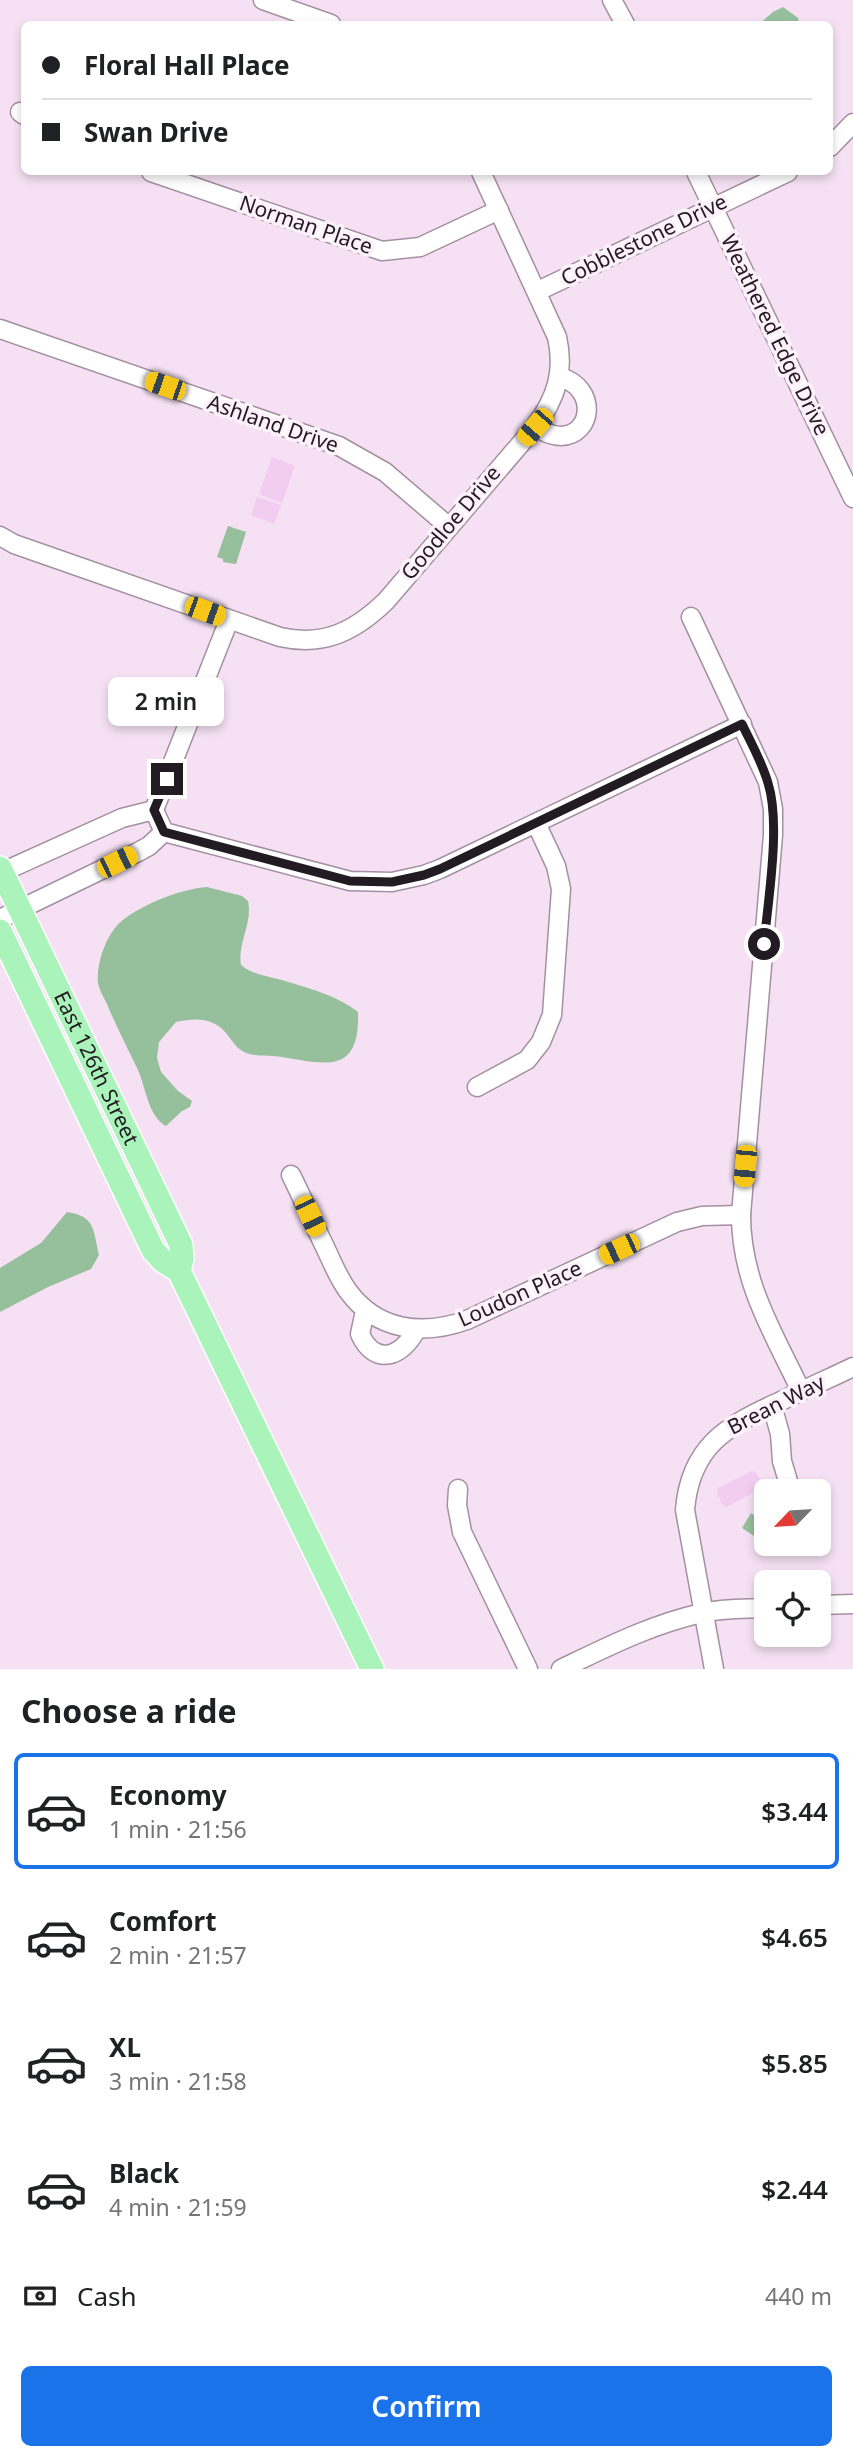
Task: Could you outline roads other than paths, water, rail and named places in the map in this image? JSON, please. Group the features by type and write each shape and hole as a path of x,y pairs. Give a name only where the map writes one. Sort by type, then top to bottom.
{"main road":[{"name":"East 126th Street","path":"1,871 10,914 181,1245 179,1271"},
{"name":"East 126th Street","path":"0,931 153,1250 166,1264 179,1271 372,1669"}],"street":[{"path":"262,0 322,21"},
{"path":"612,0 623,21"},
{"path":"833,144 853,123"},
{"name":"Norman Place","path":"160,175 382,251 420,247 499,210"},
{"name":"Goodloe Drive","path":"0,536 14,544 229,620 295,640 335,636 358,625 377,609 535,427 552,399 560,377 561,358 557,337 482,175"},
{"name":"Weathered Edge Drive","path":"697,175 846,467 853,498"},
{"name":"Cobblestone Drive","path":"538,291 782,175"},
{"name":"Ashland Drive","path":"0,329 339,446 384,472 448,526"},
{"path":"535,427 550,434 564,436 575,431 584,421 587,405 581,390 560,377"},
{"path":"691,617 768,782 773,822 741,1215 742,1247 749,1279 802,1391"},
{"path":"164,832 154,810 229,620"},
{"path":"164,832 350,881 371,883 424,875 742,724"},
{"path":"1,871 122,818 154,810"},
{"path":"477,1087 527,1060 541,1042 552,1015 561,889 556,866 536,823"},
{"path":"10,914 138,852 164,832"},
{"name":"Loudon Place","path":"291,1175 340,1277 365,1311 393,1325 416,1330 439,1328 467,1320 677,1222 702,1216 741,1215"},
{"path":"365,1311 360,1334 367,1345 378,1353 385,1355 401,1350 408,1345 416,1330"},
{"name":"Brean Way","path":"714,1669 685,1510 692,1472 706,1449 725,1430 853,1367"},
{"path":"772,1405 787,1479"},
{"path":"458,1489 457,1505 461,1532 528,1669"},
{"path":"831,1605 853,1604"},
{"path":"561,1669 644,1630 704,1613 754,1609"}]}
